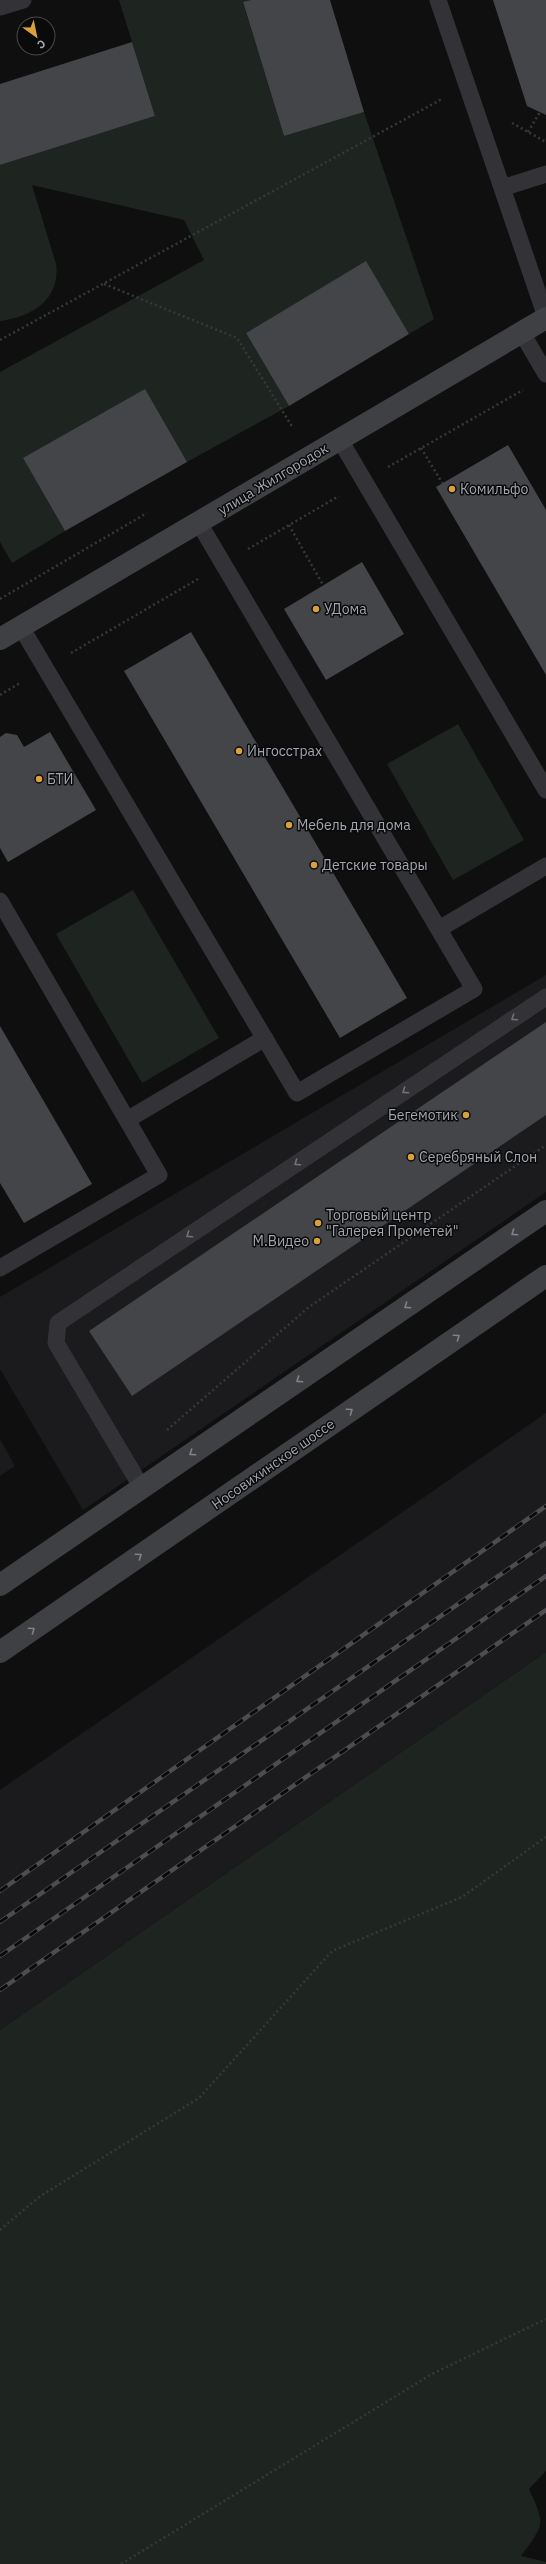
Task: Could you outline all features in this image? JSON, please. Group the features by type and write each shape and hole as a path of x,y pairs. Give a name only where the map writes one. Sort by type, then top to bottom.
{"main road":[{"name":"улица Жилгородок","path":"0,640 546,318"},
{"path":"0,1585 546,1211"},
{"name":"Носовихинское шоссе","path":"0,1652 546,1276"}],"lane":[{"path":"0,7 23,0"},
{"path":"438,0 546,318"},
{"path":"502,188 546,174"},
{"path":"522,333 546,374"},
{"path":"340,440 546,790"},
{"path":"21,627 298,1093 474,989 199,523"},
{"path":"439,929 546,866"},
{"path":"0,901 159,1175 0,1268"},
{"path":"142,1488 56,1343 58,1323 546,997"},
{"path":"127,1120 265,1038"}],"path":[{"path":"0,340 467,85"},
{"path":"528,132 540,112"},
{"path":"103,284 237,338 293,428"},
{"path":"0,695 223,563 525,389"},
{"path":"421,448 443,484"},
{"path":"289,525 323,585"},
{"path":"127,1464 309,1307 546,1145"},
{"path":"0,2230 39,2197 199,2098 332,1951 462,1897 546,1837"},
{"path":"121,2564 432,2374 546,2319"}],"shaded area":[{"path":"119,0 251,0 243,3 284,136 364,112 434,319 409,334 366,262 246,333 289,406 187,462 23,458 65,531 12,563 0,542 0,372 204,260 184,220 32,185 56,264 54,287 42,304 33,310 12,319 0,321 0,165 155,116"},
{"path":"458,724 524,840 453,880 387,764"},
{"path":"133,890 219,1038 142,1083 56,934"},
{"path":"546,975 546,1192 83,1510 0,1369 0,1297"},
{"path":"546,1413 546,1652 0,2030 0,1790"},
{"path":"0,1439 15,1466 0,1476"},
{"path":"546,1652 546,2471 529,2489 538,2511 540,2524 534,2537 521,2556 546,2562 546,2564 0,2564 0,2030"}],"building":[{"path":"251,0 330,0 364,112 284,136 243,2"},
{"path":"493,0 546,0 546,115 527,106"},
{"path":"132,42 155,116 0,165 0,84"},
{"path":"366,261 409,334 289,406 246,333"},
{"path":"145,389 187,462 65,531 23,458"},
{"path":"508,445 546,510 546,675 436,487"},
{"path":"362,562 404,634 326,680 284,609"},
{"path":"191,632 407,998 340,1038 124,671"},
{"name":"БТИ","path":"50,732 96,810 8,862 0,848 0,737 6,733 17,735 24,747"},
{"name":"Торговый центр \"Галерея Прометей\"","path":"546,1022 546,1115 132,1396 89,1331"},
{"path":"0,1026 92,1184 24,1223 0,1183"}],"railway":[{"path":"0,1891 546,1506"},
{"path":"0,1922 546,1543"},
{"path":"0,1956 546,1576"},
{"path":"0,1990 546,1610"}],"place":[{"name":"Комильфо","path":"452,489"},
{"name":"УДома","path":"316,609"},
{"name":"Ингосстрах","path":"239,751"},
{"name":"БТИ","path":"39,779"},
{"name":"Мебель для дома","path":"289,825"},
{"name":"Детские товары","path":"314,865"},
{"name":"Бегемотик","path":"466,1115"},
{"name":"Серебряный Слон","path":"411,1157"},
{"name":"Торговый центр \"Галерея Прометей\"","path":"318,1223"},
{"name":"М.Видео","path":"317,1241"}]}
